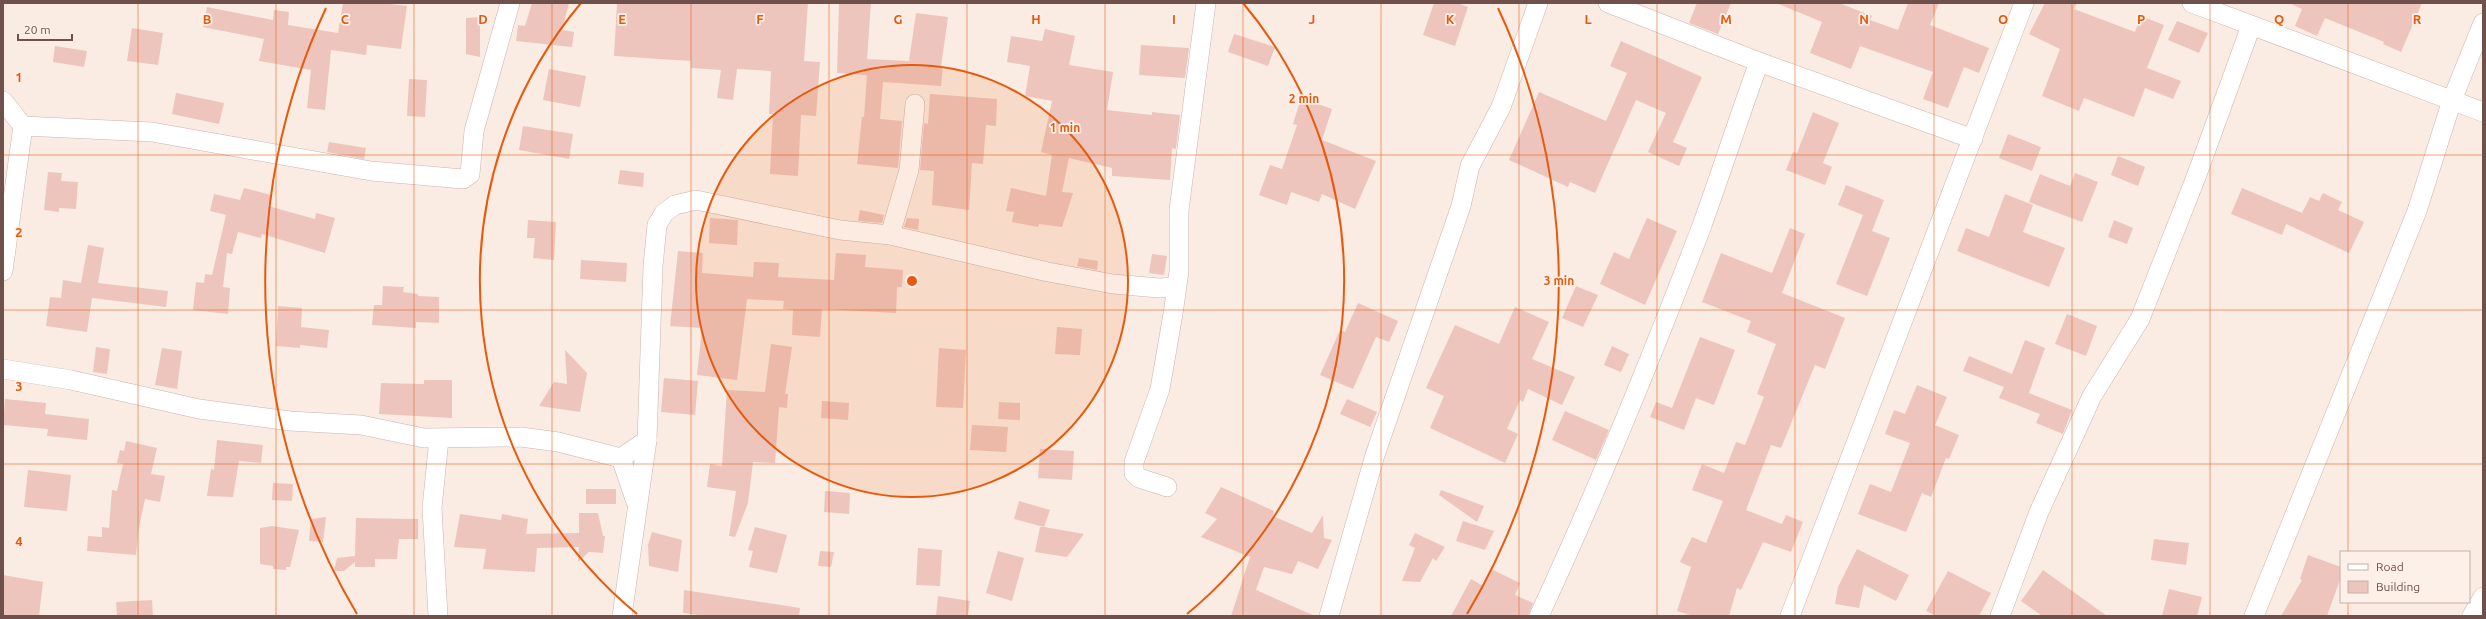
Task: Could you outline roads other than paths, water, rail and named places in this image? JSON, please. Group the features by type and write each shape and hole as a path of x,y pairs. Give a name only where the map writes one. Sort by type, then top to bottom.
{"street":[{"path":"23,126 152,132 371,171 463,180 470,174 474,131 495,62 510,3"},
{"path":"1167,487 1139,478 1134,474 1134,462 1160,389 1179,271 1179,210 1206,3"},
{"path":"1329,616 1375,455 1461,206 1470,166 1501,108 1538,3"},
{"path":"1608,3 1760,62 1973,139"},
{"path":"1790,616 2024,3"},
{"path":"2192,3 2483,112"},
{"path":"2254,616 2417,211 2452,100 2483,23"},
{"path":"2000,616 2039,512 2092,396 2140,319 2196,177 2251,26"},
{"path":"1539,616 1597,491 1701,226 1760,62"},
{"path":"3,101 23,126 3,271"},
{"path":"890,235 909,170 915,104"},
{"path":"622,616 647,440 652,266 656,225 669,209 685,201 696,200 840,230 890,235 1048,272 1113,284 1159,288 1176,286"},
{"path":"3,369 71,380 198,409 290,422 361,425 439,439 476,436 521,437 558,442 621,458 647,440"},
{"path":"438,616 432,508 439,439"},
{"path":"621,458 637,503"},
{"path":"2472,616 2483,597"}]}
